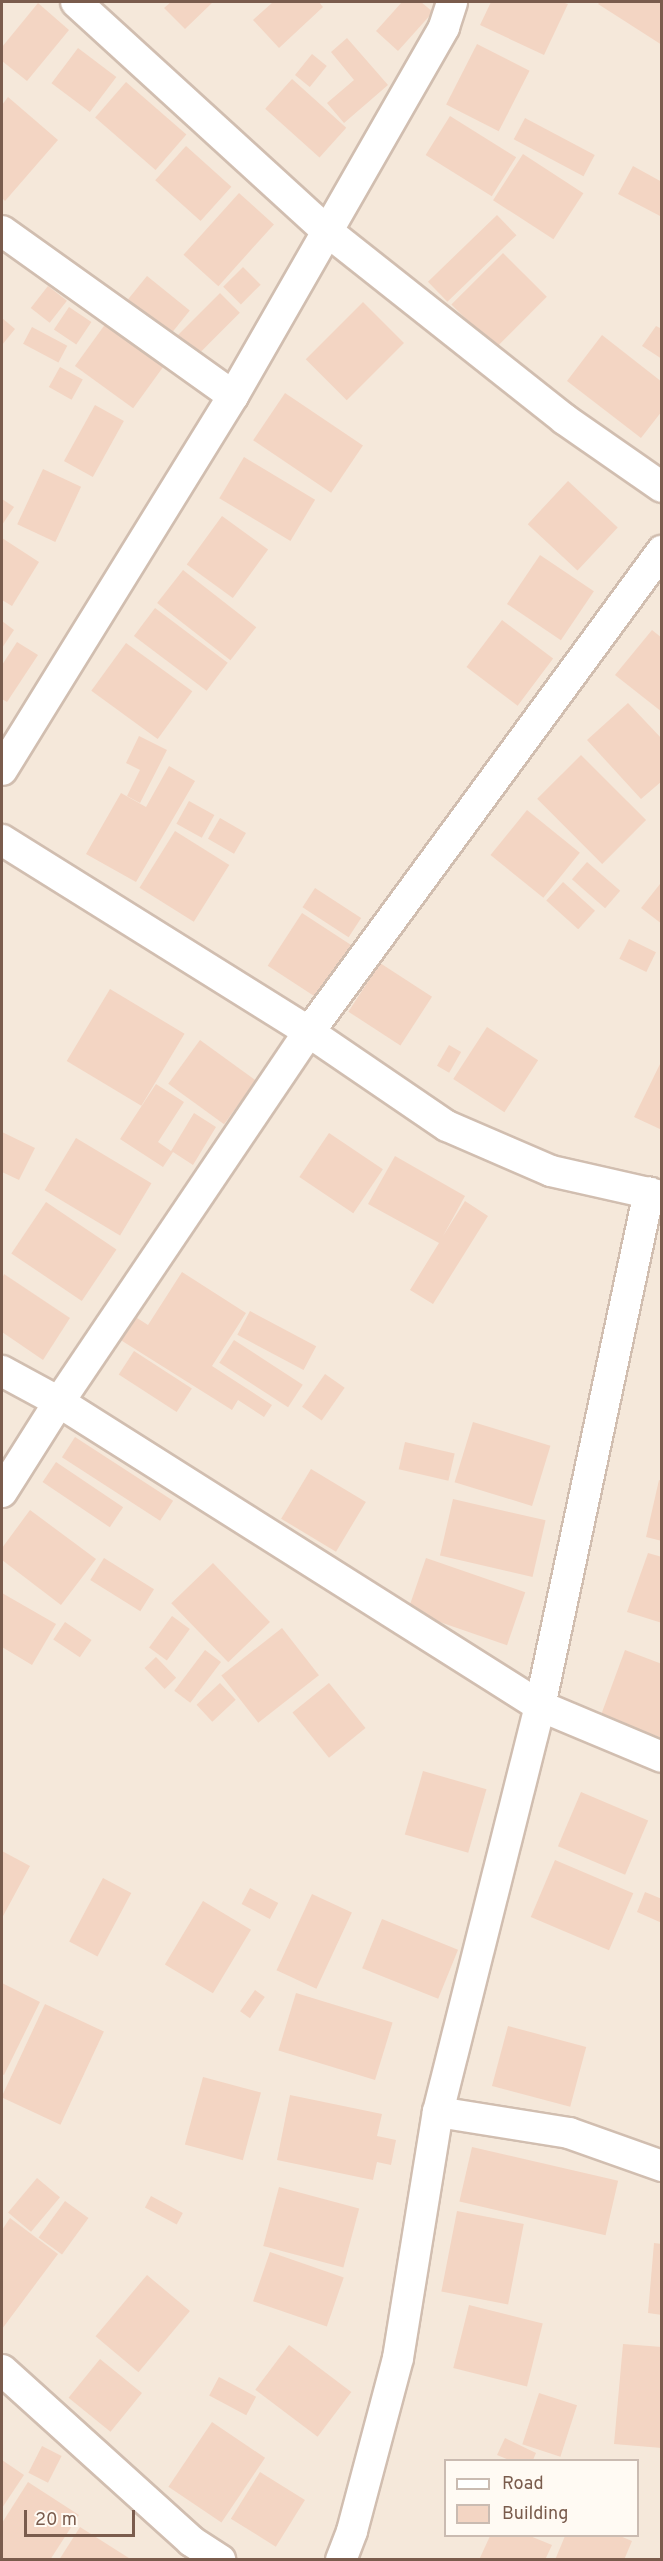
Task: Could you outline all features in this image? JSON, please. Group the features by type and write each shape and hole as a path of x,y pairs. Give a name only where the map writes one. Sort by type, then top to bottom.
{"street":[{"path":"76,2 327,231 564,419 662,487"},
{"path":"2,770 233,396 444,27 452,2"},
{"path":"2,231 233,396"},
{"path":"2,1492 59,1402 309,1032 662,550"},
{"path":"2,840 309,1032 447,1126 551,1171 655,1194 540,1706 438,2112 398,2358 352,2531 340,2559"},
{"path":"2,1371 59,1402 540,1706 662,1757"},
{"path":"438,2112 569,2133 662,2166"},
{"path":"2,2370 191,2541 220,2559"}],"shaded area":[{"path":"2,2 661,2 661,2559 2,2560"}],"building":[{"path":"171,2 213,2 185,29 164,8"},
{"path":"273,2 319,2 323,7 279,48 253,20"},
{"path":"402,2 421,2 433,12 398,51 376,31"},
{"path":"491,2 562,2 568,4 544,55 480,25"},
{"path":"600,2 662,2 662,45 598,4"},
{"path":"38,3 69,30 27,81 2,61 2,47"},
{"path":"347,38 388,85 344,123 327,103 354,80 331,52"},
{"path":"477,44 530,71 499,131 446,105"},
{"path":"78,48 116,77 90,112 52,83"},
{"path":"312,54 327,66 310,87 295,75"},
{"path":"292,79 346,128 319,158 265,109"},
{"path":"126,82 186,134 156,170 95,117"},
{"path":"8,97 58,140 5,201 2,198 2,105"},
{"path":"450,116 516,157 492,196 426,155"},
{"path":"525,118 595,155 583,176 514,139"},
{"path":"186,146 231,187 201,221 155,180"},
{"path":"523,154 583,193 553,239 493,200"},
{"path":"633,166 662,182 662,217 618,194"},
{"path":"239,193 274,224 218,286 183,255"},
{"path":"497,215 516,235 447,302 428,282"},
{"path":"503,253 547,297 495,348 451,305"},
{"path":"243,267 261,285 241,304 223,287"},
{"path":"147,276 190,311 171,334 128,299"},
{"path":"48,286 67,301 50,323 31,308"},
{"path":"220,293 240,313 197,355 178,335"},
{"path":"363,302 404,343 347,400 306,359"},
{"path":"69,307 91,322 76,344 54,329"},
{"path":"2,318 15,329 2,345"},
{"path":"109,319 167,361 133,408 75,366"},
{"path":"656,326 662,329 662,359 642,346"},
{"path":"32,327 67,346 58,363 23,344"},
{"path":"602,335 662,382 662,411 641,438 567,381"},
{"path":"60,367 83,380 72,400 49,387"},
{"path":"285,393 363,446 331,493 253,440"},
{"path":"95,405 124,421 93,477 64,461"},
{"path":"244,457 315,500 290,541 219,498"},
{"path":"43,469 81,487 55,542 17,524"},
{"path":"568,481 618,527 577,571 528,524"},
{"path":"2,499 14,507 2,525"},
{"path":"222,516 268,550 233,598 187,565"},
{"path":"2,538 39,562 12,606 2,600"},
{"path":"540,555 594,591 561,640 507,604"},
{"path":"183,570 256,627 230,660 157,603"},
{"path":"155,608 228,663 207,691 134,636"},
{"path":"502,620 553,659 518,706 466,667"},
{"path":"2,621 14,630 2,648"},
{"path":"652,630 662,638 662,712 615,675"},
{"path":"17,642 38,655 7,702 2,699 2,665"},
{"path":"126,643 192,691 158,739 91,691"},
{"path":"628,703 662,739 662,781 641,799 587,740"},
{"path":"139,736 167,750 140,803 127,796 140,770 126,763"},
{"path":"581,755 646,820 602,864 537,799"},
{"path":"169,766 195,781 136,882 86,854 121,793 146,807"},
{"path":"189,801 214,815 202,838 176,824"},
{"path":"527,810 580,853 543,898 490,855"},
{"path":"220,818 246,833 234,854 208,839"},
{"path":"175,831 229,865 194,922 139,888"},
{"path":"587,862 620,891 605,908 572,879"},
{"path":"563,882 595,911 578,929 546,901"},
{"path":"660,884 662,885 662,924 641,908"},
{"path":"315,888 361,918 349,937 302,907"},
{"path":"302,913 351,945 317,998 268,966"},
{"path":"629,939 656,952 646,972 619,959"},
{"path":"380,963 432,997 400,1045 348,1012"},
{"path":"110,989 185,1034 141,1106 67,1061"},
{"path":"487,1027 538,1060 504,1112 453,1079"},
{"path":"200,1040 256,1081 224,1124 168,1084"},
{"path":"449,1045 461,1052 449,1073 437,1066"},
{"path":"662,1060 662,1130 634,1117"},
{"path":"156,1084 184,1102 158,1142 171,1151 194,1113 216,1127 193,1165 173,1152 163,1167 120,1139"},
{"path":"2,1132 35,1148 19,1180 2,1172"},
{"path":"329,1133 383,1169 353,1213 299,1177"},
{"path":"76,1138 151,1183 120,1236 45,1190"},
{"path":"395,1156 465,1196 443,1236 465,1201 488,1216 433,1304 410,1290 439,1243 368,1204"},
{"path":"46,1202 116,1250 82,1301 11,1253"},
{"path":"182,1272 246,1313 212,1366 272,1405 264,1417 238,1400 232,1410 119,1339 134,1316 148,1325"},
{"path":"4,1274 70,1318 43,1360 2,1332 2,1279"},
{"path":"250,1311 316,1346 304,1370 237,1335"},
{"path":"234,1340 303,1385 288,1407 219,1363"},
{"path":"134,1351 192,1389 177,1412 119,1374"},
{"path":"325,1374 345,1388 322,1421 302,1407"},
{"path":"473,1422 550,1446 532,1506 455,1482"},
{"path":"75,1437 173,1501 160,1521 62,1457"},
{"path":"405,1442 455,1453 448,1481 399,1469"},
{"path":"56,1462 123,1507 110,1527 43,1482"},
{"path":"311,1469 366,1502 336,1552 281,1519"},
{"path":"659,1480 662,1481 662,1541 646,1537"},
{"path":"453,1499 546,1520 533,1577 440,1556"},
{"path":"30,1510 96,1559 61,1605 2,1560 2,1548"},
{"path":"648,1553 662,1557 662,1623 627,1612"},
{"path":"104,1558 154,1589 140,1611 90,1580"},
{"path":"426,1558 525,1592 507,1645 408,1611"},
{"path":"213,1563 270,1622 228,1662 171,1603"},
{"path":"2,1593 56,1624 32,1665 2,1647"},
{"path":"172,1616 190,1629 167,1660 149,1648"},
{"path":"65,1622 92,1640 80,1657 53,1639"},
{"path":"282,1628 319,1675 258,1723 221,1675"},
{"path":"205,1650 221,1662 190,1703 174,1691"},
{"path":"625,1650 662,1664 662,1738 601,1715"},
{"path":"156,1657 176,1678 165,1689 144,1668"},
{"path":"220,1683 236,1700 212,1722 197,1705"},
{"path":"329,1683 366,1728 329,1758 292,1713"},
{"path":"423,1771 486,1789 468,1853 405,1834"},
{"path":"581,1792 648,1821 625,1875 558,1846"},
{"path":"2,1851 30,1866 2,1918"},
{"path":"555,1860 633,1893 609,1950 531,1917"},
{"path":"103,1878 131,1893 97,1957 69,1942"},
{"path":"250,1888 278,1903 270,1919 242,1904"},
{"path":"645,1892 662,1899 662,1923 637,1912"},
{"path":"312,1894 352,1913 316,1989 277,1970"},
{"path":"203,1901 251,1930 213,1993 165,1964"},
{"path":"382,1919 458,1950 438,1999 362,1968"},
{"path":"2,1983 40,2002 4,2075 2,2074"},
{"path":"255,1990 265,1997 250,2018 240,2011"},
{"path":"296,1993 393,2023 375,2080 278,2050"},
{"path":"45,2004 104,2031 60,2125 2,2098"},
{"path":"508,2026 586,2047 570,2107 492,2086"},
{"path":"203,2077 261,2093 243,2160 185,2145"},
{"path":"290,2095 382,2114 377,2136 396,2140 391,2165 377,2162 373,2180 277,2160"},
{"path":"472,2147 618,2181 606,2235 459,2202"},
{"path":"37,2178 60,2197 31,2232 8,2212"},
{"path":"279,2187 359,2208 343,2267 263,2246"},
{"path":"151,2196 183,2213 177,2224 145,2207"},
{"path":"65,2201 88,2218 62,2254 39,2237"},
{"path":"457,2211 524,2224 508,2304 441,2291"},
{"path":"10,2218 58,2254 2,2329 2,2230"},
{"path":"654,2243 662,2244 662,2315 648,2313"},
{"path":"270,2252 344,2277 327,2327 253,2301"},
{"path":"147,2275 190,2311 138,2372 96,2336"},
{"path":"469,2305 543,2323 527,2386 453,2368"},
{"path":"623,2344 662,2347 662,2448 614,2444"},
{"path":"289,2345 351,2392 318,2437 255,2390"},
{"path":"100,2359 142,2393 110,2432 69,2398"},
{"path":"219,2377 256,2397 246,2415 209,2396"},
{"path":"539,2393 577,2405 560,2457 522,2444"},
{"path":"212,2422 265,2458 221,2522 168,2487"},
{"path":"505,2438 536,2453 533,2459 507,2459 497,2455"},
{"path":"42,2446 62,2456 48,2483 28,2473"},
{"path":"2,2460 24,2475 2,2508"},
{"path":"260,2472 305,2500 276,2547 231,2519"},
{"path":"28,2482 79,2515 50,2560 2,2560 2,2523"},
{"path":"80,2527 132,2560 59,2560"},
{"path":"490,2537 532,2537 552,2545 545,2560 479,2560"},
{"path":"565,2537 622,2537 632,2541 624,2560 555,2560"}]}
